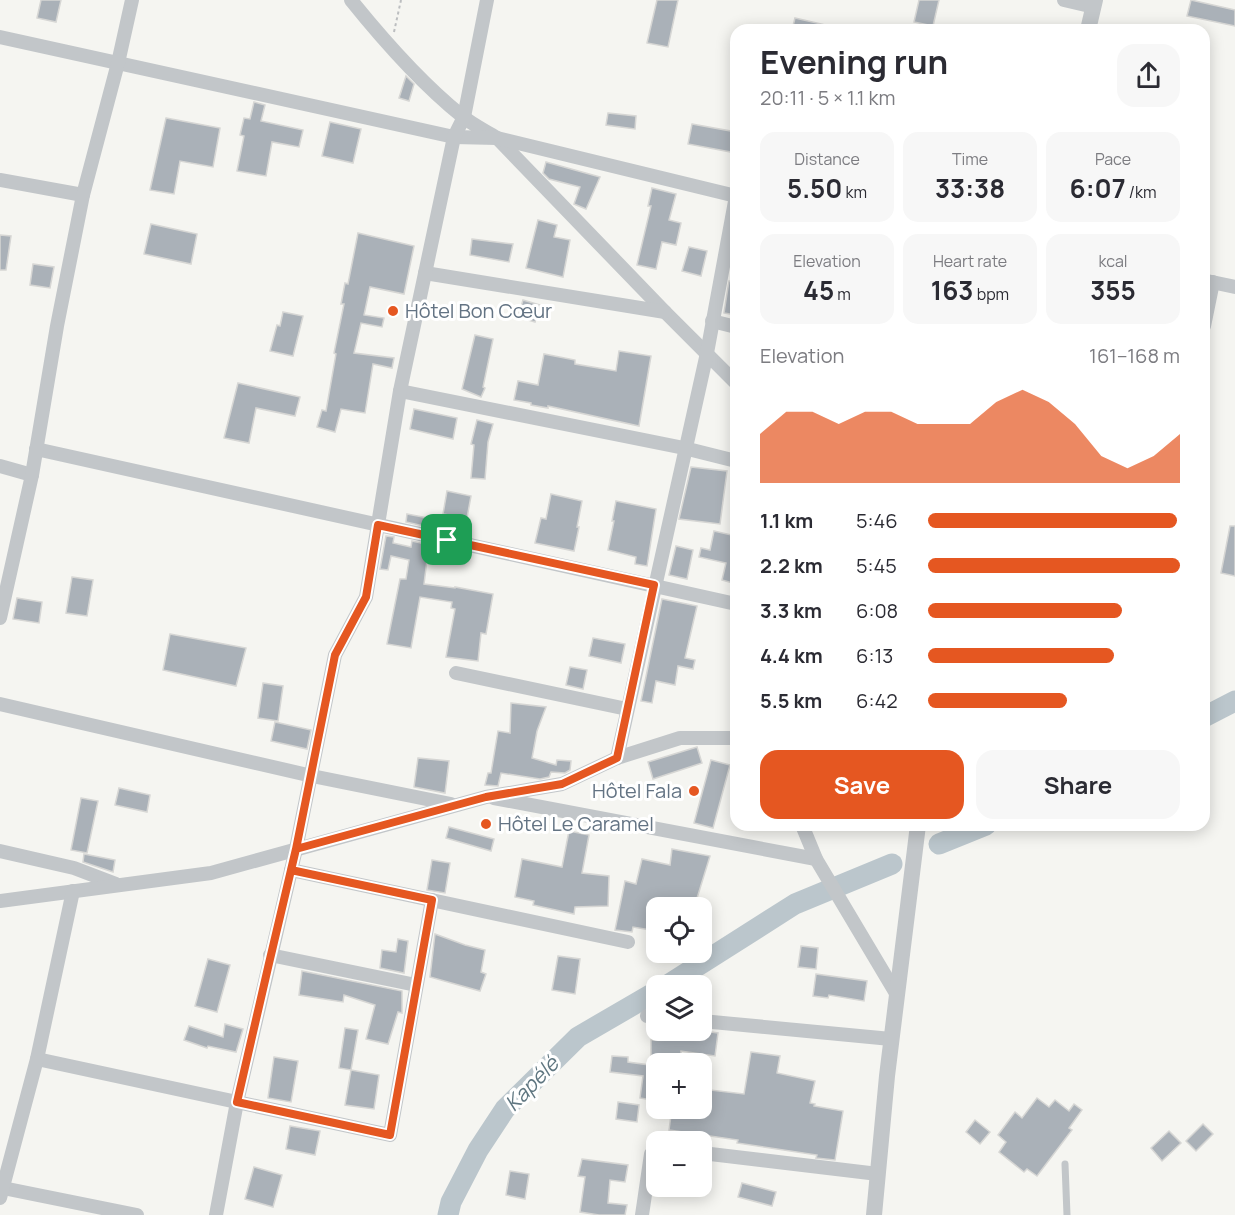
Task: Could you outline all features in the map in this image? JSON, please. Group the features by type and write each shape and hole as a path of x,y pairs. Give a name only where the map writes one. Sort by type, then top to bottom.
{"street":[{"path":"0,618 32,475 57,326 83,195 132,0"},
{"path":"351,0 391,47 431,88 464,117 497,138 730,377"},
{"path":"216,1215 237,1102 296,849 335,655 366,597 400,391 454,137 464,117 487,0"},
{"path":"1064,0 1095,3 1090,24"},
{"path":"0,37 454,137 497,138 730,195"},
{"path":"0,180 83,195"},
{"path":"617,758 684,448 707,353 730,227"},
{"path":"425,273 665,312"},
{"path":"1210,281 1235,286"},
{"path":"712,321 730,326"},
{"path":"400,391 684,448 730,460"},
{"path":"36,449 730,603"},
{"path":"0,466 32,475"},
{"path":"456,673 627,710"},
{"path":"0,704 312,776 456,805"},
{"path":"0,901 212,873 486,797 562,784 617,758 680,738 730,738"},
{"path":"486,797 816,860"},
{"path":"804,831 816,860 897,995"},
{"path":"874,1215 891,1039 917,831"},
{"path":"0,851 74,868 118,885"},
{"path":"291,870 628,942"},
{"path":"73,891 38,1059 1,1193 137,1215"},
{"path":"38,1059 390,1135 432,900"},
{"path":"270,955 416,985"},
{"path":"712,1022 891,1039"},
{"path":"712,1154 878,1174"},
{"path":"642,1215 646,1188"}],"lane":[{"path":"1065,1164 1067,1215"}],"path":[{"path":"391,47 401,0"}],"building":[{"path":"41,0 61,0 56,22 37,18"},
{"path":"657,0 678,0 668,47 647,43"},
{"path":"919,0 939,0 933,24 914,22"},
{"path":"1191,0 1235,10 1235,26 1187,16"},
{"path":"795,18 821,24 794,24"},
{"path":"406,76 414,84 409,101 399,98"},
{"path":"254,102 265,105 261,121 303,130 299,147 272,142 266,176 237,171 244,136 240,135 244,118 250,119"},
{"path":"608,113 636,116 635,129 606,125"},
{"path":"166,118 220,128 213,167 180,161 174,194 150,190"},
{"path":"330,122 361,129 353,163 322,156"},
{"path":"692,124 730,131 730,152 688,144"},
{"path":"546,162 600,177 586,209 574,204 580,187 549,179 543,173"},
{"path":"652,188 676,194 669,220 681,223 676,245 662,242 656,269 637,265 651,206 648,206"},
{"path":"538,220 557,225 554,237 570,240 563,277 526,268"},
{"path":"151,224 197,234 191,264 144,254"},
{"path":"358,233 414,246 404,294 370,287 364,315 384,318 382,327 361,323 354,353 394,358 392,368 373,364 365,413 341,409 335,432 317,427 322,410 326,411 344,304 341,304 345,283 348,284"},
{"path":"0,235 11,236 6,270 0,270"},
{"path":"472,239 513,244 509,262 470,255"},
{"path":"689,247 707,251 701,276 682,271"},
{"path":"33,264 54,267 50,288 30,285"},
{"path":"729,281 730,281 730,314 724,313"},
{"path":"523,300 540,305 535,322 518,317"},
{"path":"283,312 303,316 293,356 270,351"},
{"path":"475,335 493,339 483,387 485,388 481,397 462,389"},
{"path":"619,351 651,356 639,426 514,400 518,381 538,385 544,354 575,360 575,364 616,371"},
{"path":"238,383 300,397 295,416 256,408 249,443 224,438"},
{"path":"414,409 457,418 453,439 410,429"},
{"path":"477,420 493,424 488,442 485,479 471,478 474,445 471,444"},
{"path":"691,467 727,471 720,524 679,519"},
{"path":"447,491 471,496 467,518 443,514"},
{"path":"551,494 582,501 574,551 535,543 541,518 546,519"},
{"path":"616,501 656,509 647,566 635,564 636,557 608,550"},
{"path":"407,514 439,520 437,529 406,522"},
{"path":"1230,526 1235,526 1235,576 1221,573"},
{"path":"714,531 730,535 730,582 722,580 726,563 699,557 701,548 710,550"},
{"path":"386,536 394,537 393,543 411,547 412,541 457,552 455,564 427,560 424,584 493,594 486,634 481,633 478,661 446,657 455,609 451,608 452,602 420,597 411,648 387,644 400,579 406,579 409,560 391,556 388,570 380,569"},
{"path":"676,546 693,550 687,579 669,575"},
{"path":"72,577 93,580 87,616 66,613"},
{"path":"17,598 42,602 39,623 13,619"},
{"path":"662,599 697,606 685,658 695,660 693,669 678,666 675,685 656,681 652,703 641,701"},
{"path":"170,634 246,648 236,686 163,670"},
{"path":"593,638 625,644 621,663 589,656"},
{"path":"570,667 587,670 583,689 566,685"},
{"path":"263,683 283,686 278,721 258,718"},
{"path":"511,703 546,707 537,731 532,758 556,765 557,760 571,761 570,770 565,773 551,772 549,777 540,779 501,773 498,786 485,785 488,773 491,773 498,731 510,733"},
{"path":"275,722 311,730 307,749 271,741"},
{"path":"697,747 702,763 653,779 648,762"},
{"path":"418,758 449,761 445,793 414,787"},
{"path":"711,760 730,765 713,828 694,823"},
{"path":"119,788 150,795 147,812 115,805"},
{"path":"81,798 98,801 87,853 71,850"},
{"path":"449,827 494,839 491,851 446,838"},
{"path":"569,831 589,835 582,873 609,876 608,906 575,907 574,914 533,905 534,901 515,897 522,859 562,867"},
{"path":"672,849 710,856 697,897 646,897 646,929 633,927 632,932 615,930 625,881 636,884 642,859 670,865"},
{"path":"84,854 115,860 113,872 83,862"},
{"path":"432,860 450,863 445,893 427,890"},
{"path":"435,934 485,950 481,972 486,974 480,991 430,977"},
{"path":"398,939 408,941 404,973 380,968 382,950 396,952"},
{"path":"801,946 818,948 816,969 798,967"},
{"path":"558,956 580,959 575,994 552,990"},
{"path":"208,959 230,965 217,1012 195,1006"},
{"path":"302,971 402,991 402,1013 398,1012 388,1044 366,1039 375,1005 344,995 343,1002 299,995"},
{"path":"816,974 867,981 864,1001 829,995 828,998 813,996"},
{"path":"225,1024 243,1029 236,1052 208,1046 207,1048 184,1040 189,1026 223,1037"},
{"path":"345,1028 358,1030 351,1070 339,1068"},
{"path":"712,1032 718,1033 715,1056 712,1056 712,1053 681,1051 681,1053 651,1053 651,1041 712,1041"},
{"path":"751,1052 780,1056 777,1073 815,1081 810,1103 815,1104 814,1106 843,1111 835,1160 816,1158 817,1155 737,1143 738,1140 712,1136 712,1131 669,1130 670,1119 712,1119 712,1090 744,1094"},
{"path":"612,1056 628,1057 628,1062 646,1064 646,1099 640,1098 643,1076 610,1072"},
{"path":"274,1057 298,1061 291,1102 268,1098"},
{"path":"351,1070 379,1075 374,1109 345,1105"},
{"path":"1037,1098 1049,1107 1055,1100 1069,1111 1074,1104 1082,1110 1069,1128 1072,1130 1037,1176 1027,1169 1024,1172 999,1152 1006,1142 998,1135 1015,1112 1022,1118"},
{"path":"618,1102 639,1105 637,1122 616,1119"},
{"path":"975,1120 990,1132 980,1144 966,1132"},
{"path":"1203,1124 1213,1134 1196,1151 1186,1141"},
{"path":"290,1126 320,1131 315,1155 286,1149"},
{"path":"1169,1131 1181,1143 1162,1161 1151,1148"},
{"path":"582,1159 628,1165 625,1182 610,1180 608,1203 627,1205 625,1215 580,1212 585,1177 578,1176"},
{"path":"254,1167 282,1175 273,1207 245,1199"},
{"path":"510,1171 529,1174 525,1199 506,1195"},
{"path":"742,1183 776,1192 772,1206 738,1197"}],"waterway":[{"name":"Kapélé","path":"1210,714 1235,701"},
{"name":"Kapélé","path":"939,844 971,831"},
{"name":"Kapélé","path":"683,975 795,904 892,864"},
{"name":"Kapélé","path":"448,1215 451,1202 478,1150 505,1109 578,1037 646,997"}],"place":[{"name":"Hôtel Bon Cœur","path":"393,311"},
{"name":"Hôtel Fala","path":"694,791"},
{"name":"Hôtel Le Caramel","path":"486,824"}],"route":[{"path":"447,540 378,525 366,597 335,655 296,849 270,955 237,1102 390,1135 432,900 291,870 296,849 486,797 562,784 617,758 654,585 447,540"}]}
